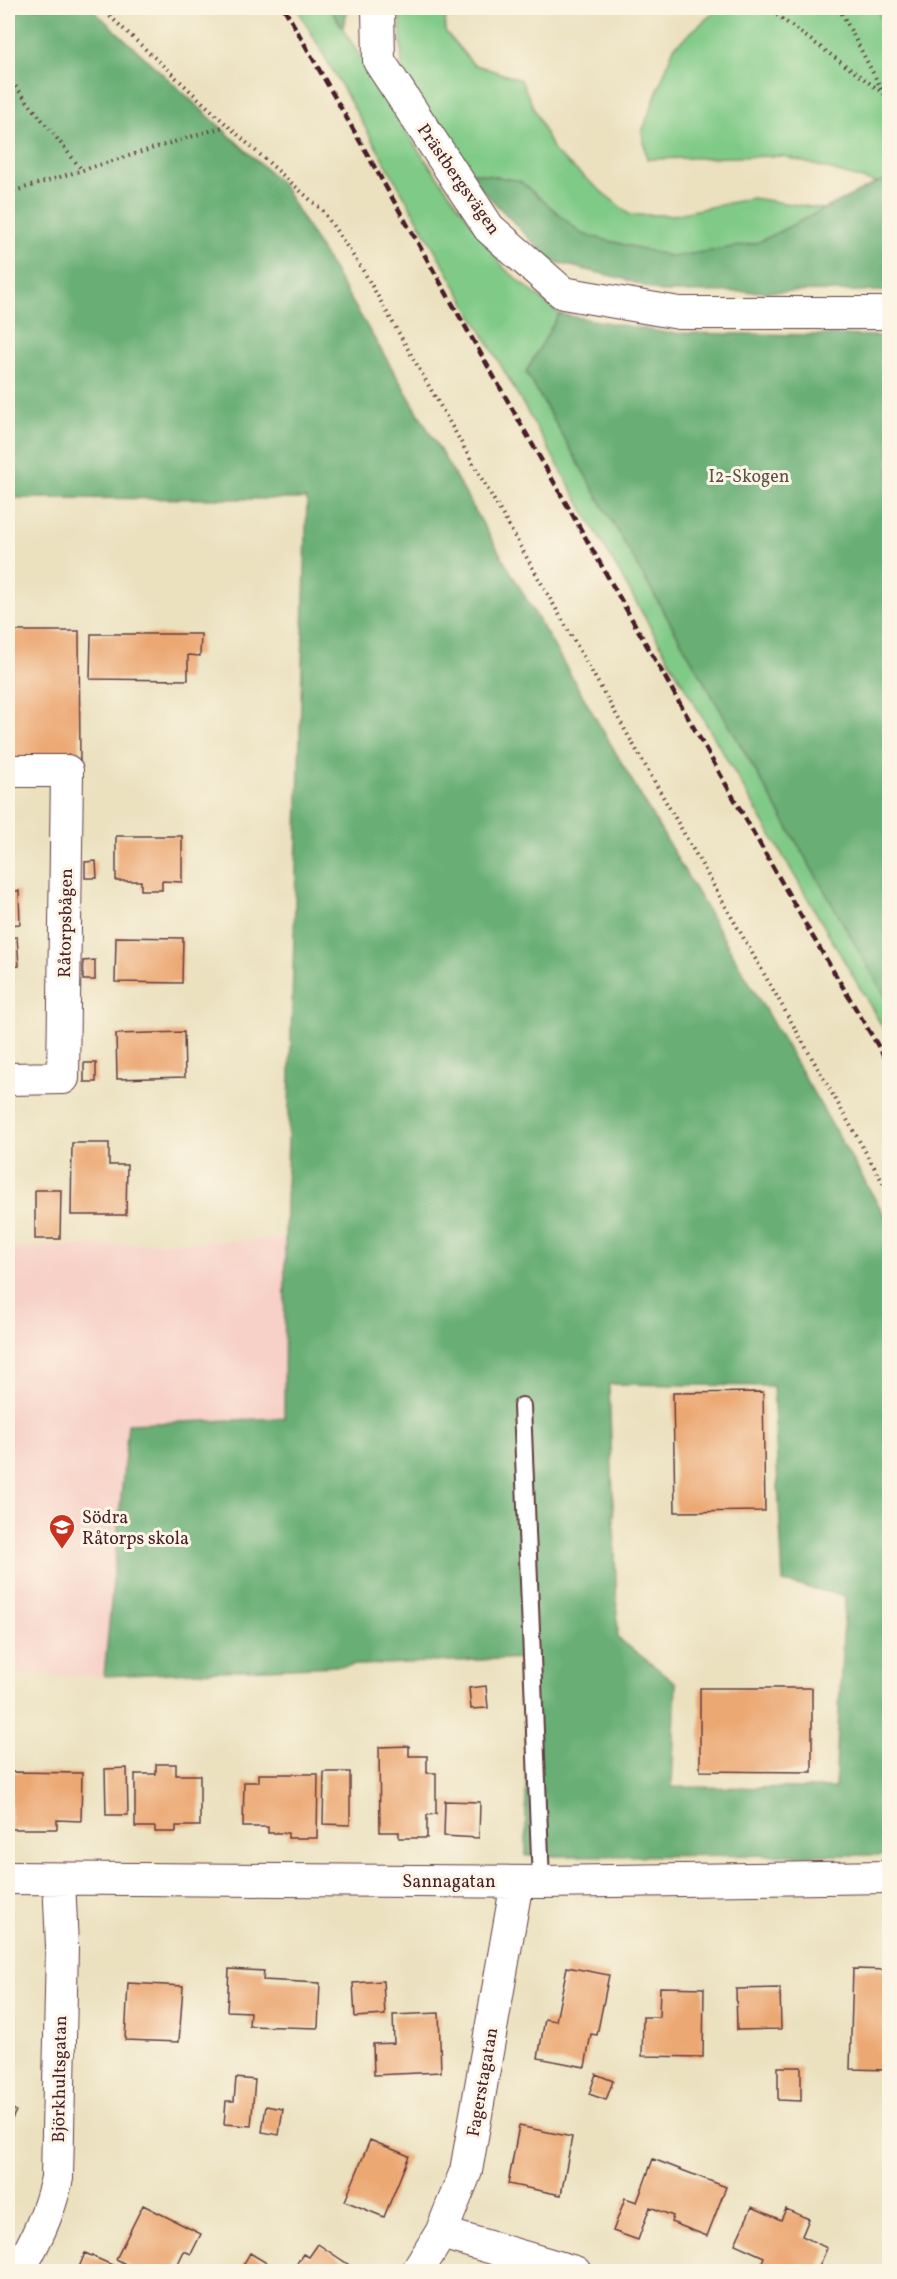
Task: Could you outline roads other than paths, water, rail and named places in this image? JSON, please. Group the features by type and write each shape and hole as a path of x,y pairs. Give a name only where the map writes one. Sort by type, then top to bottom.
{"street":[{"name":"Prästbergsvägen","path":"378,8 379,61 489,228 563,293 679,313 890,313"},
{"name":"Råtorpsbågen","path":"8,771 67,771 63,1078 8,1079"},
{"name":"Sannagatan","path":"8,1878 529,1882 890,1877"},
{"name":"Björkhultsgatan","path":"18,2271 50,2209 57,2178 62,1946 59,1878"},
{"name":"Fagerstagatan","path":"417,2271 441,2233 466,2171 529,1882"},
{"path":"441,2233 575,2271"}],"lane":[{"path":"522,1406 529,1882"}],"railway":[{"path":"284,8 810,932 890,1066"}],"place":[{"name":"Södra Råtorps skola","path":"62,1550"}],"park label":[{"name":"I2-Skogen","path":"749,476"}]}
